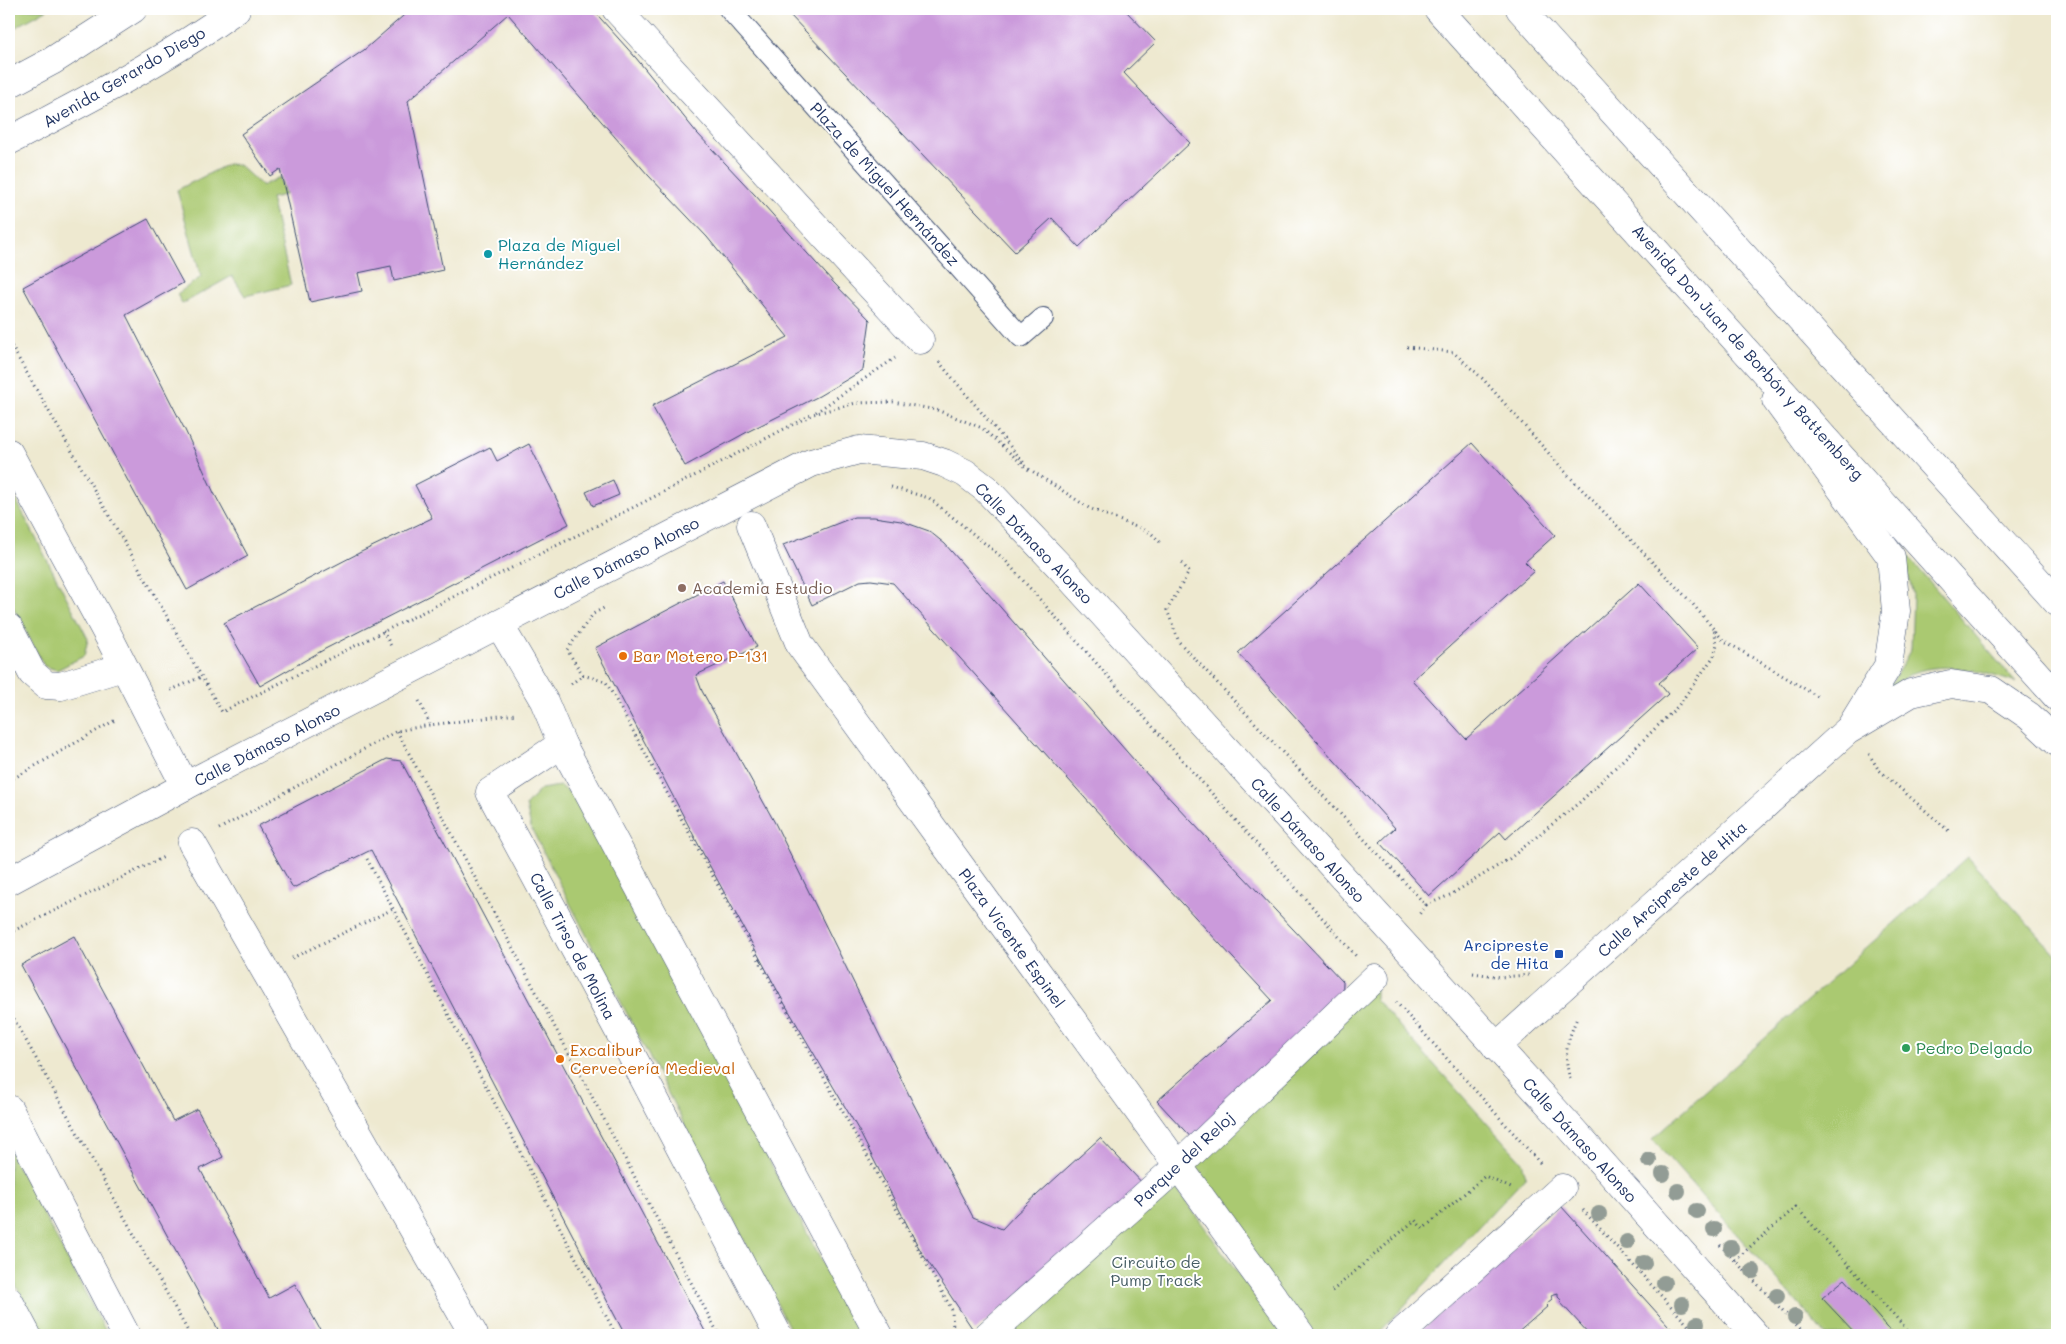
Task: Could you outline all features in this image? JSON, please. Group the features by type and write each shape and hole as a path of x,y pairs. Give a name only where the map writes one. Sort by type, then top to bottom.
{"street":[{"path":"9,84 52,61 133,9"},
{"name":"Avenida Gerardo Diego","path":"9,141 148,67 236,9"},
{"path":"616,9 920,340"},
{"name":"Avenida Don Juan de Borbón y Battemberg","path":"1438,9 2057,697"},
{"path":"1520,9 2057,602"},
{"path":"9,68 52,61"},
{"name":"Calle Arcipreste de Hita","path":"1708,308 1891,557 1896,611 1888,666 1848,731"},
{"name":"Calle Dámaso Alonso","path":"9,881 185,786 811,463 859,450 923,456 965,473 986,489 1496,1047 1755,1335"},
{"path":"9,453 110,639 185,786"},
{"name":"Plaza Vicente Espinel","path":"751,525 800,645 1301,1335"},
{"path":"499,624 544,701 562,744 879,1335"},
{"path":"9,628 32,673 46,684 61,686 123,667"},
{"name":"Calle Arcipreste de Hita","path":"1496,1047 1848,731 1911,694 1951,684 1991,690 2029,716 2057,742"},
{"name":"Calle Tirso de Molina","path":"562,744 490,792 629,1050 778,1335"},
{"path":"192,843 474,1335"},
{"name":"Parque del Reloj","path":"988,1335 1178,1166 1375,978"},
{"path":"9,1109 126,1335"},
{"path":"1399,1335 1554,1196"},
{"path":"9,1300 27,1335"}],"lane":[{"name":"Plaza de Miguel Hernández","path":"729,9 1021,337 1043,318"}],"path":[{"path":"9,342 222,712 644,502 813,414 920,340 1030,470"},
{"path":"1407,347 1453,352 1483,379 1568,475 1691,602 1723,640 1820,698"},
{"path":"813,414 856,403 893,402 937,410 982,428 1030,470 1089,508 1151,533 1161,543"},
{"path":"883,484 929,498 1004,559 1375,978 1554,1196 1697,1335"},
{"path":"1182,563 1189,572 1167,610 1179,642 1426,905"},
{"path":"609,605 593,614 567,650 583,675 606,682 952,1310 953,1330 956,1335"},
{"path":"1416,917 1426,905 1450,895 1509,859 1580,802 1678,706 1714,656 1717,644 1714,628"},
{"path":"564,688 583,675"},
{"path":"169,691 201,677"},
{"path":"418,700 430,725"},
{"path":"9,933 192,843 397,732 430,725 524,712"},
{"path":"9,781 124,714"},
{"path":"397,732 720,1335"},
{"path":"1866,751 1878,769 1951,833"},
{"path":"367,859 616,1335"},
{"path":"265,971 393,909"},
{"path":"1468,973 1501,977 1531,974 1546,966 1580,1010 1567,1043 1565,1062 1570,1080 1576,1086"},
{"path":"9,1010 190,1335"},
{"path":"1332,1291 1414,1220 1423,1229 1485,1176 1554,1196"},
{"path":"1735,1260 1796,1207 1912,1335"}],"green space":[{"path":"9,9 48,9 9,31"},
{"path":"228,164 239,165 262,186 280,177 285,195 271,198 291,285 245,296 232,276 182,304 177,294 201,277 177,190"},
{"path":"9,486 88,639 84,656 57,670 44,666 9,599"},
{"path":"1902,549 2016,683 1965,669 1939,668 1913,673 1887,691 1911,649 1913,595"},
{"path":"560,786 574,795 586,809 856,1327 857,1335 793,1335 531,828 526,805 541,789"},
{"name":"Pedro Delgado","path":"1968,857 2057,956 2057,1335 1826,1335 1652,1139"},
{"path":"1375,978 1375,999 1522,1162 1526,1176 1377,1335 1313,1335 1178,1166"},
{"path":"9,1150 108,1335 42,1335 9,1273"},
{"name":"Circuito de Pump Track","path":"1171,1181 1283,1335 988,1335"}],"building":[{"path":"411,9 592,9 636,58 697,133 870,320 863,370 819,396 685,466 652,406 788,337 707,237 648,175 508,14 408,101 443,270 394,281 391,266 358,273 362,291 310,302 280,169 270,176 241,134 364,50"},
{"path":"793,9 1124,9 1156,42 1124,73 1190,143 1079,247 1052,218 1015,252 788,13"},
{"path":"148,219 183,283 126,315 185,430 214,493 248,556 187,590 23,287"},
{"path":"1472,443 1555,535 1525,562 1534,571 1412,680 1466,739 1639,583 1698,648 1659,683 1668,694 1506,839 1500,832 1429,896 1380,842 1395,828 1238,653"},
{"path":"529,444 569,524 325,649 260,686 224,623 361,552 432,518 415,485 490,447 497,461"},
{"path":"613,480 619,495 593,506 586,492"},
{"path":"854,517 874,517 901,521 929,531 945,544 1141,768 1343,982 1342,1008 1197,1144 1157,1101 1272,1000 1093,807 893,583 871,580 860,581 812,605 783,545"},
{"path":"723,581 757,647 696,675 702,691 775,823 912,1101 973,1217 1002,1229 1100,1138 1146,1187 1061,1261 974,1331 920,1250 858,1129 782,999 595,648"},
{"path":"387,759 401,761 707,1335 625,1335 371,850 293,888 258,826"},
{"path":"74,936 173,1121 197,1109 223,1157 200,1169 269,1298 295,1284 323,1335 221,1335 21,965"},
{"path":"1561,1206 1677,1335 1590,1335 1560,1302 1562,1301 1558,1297 1558,1293 1551,1295 1552,1299 1546,1304 1548,1306 1515,1335 1416,1335"},
{"path":"1845,1279 1894,1335 1857,1335 1822,1298"}],"place":[{"name":"Plaza de Miguel Hernández","path":"488,254"},
{"name":"Academia Estudio","path":"682,588"},
{"name":"Bar Motero P-131","path":"623,656"},
{"name":"Arcipreste de Hita","path":"1559,954"},
{"name":"Pedro Delgado","path":"1906,1048"},
{"name":"Excalibur Cervecería Medieval","path":"560,1059"}]}
